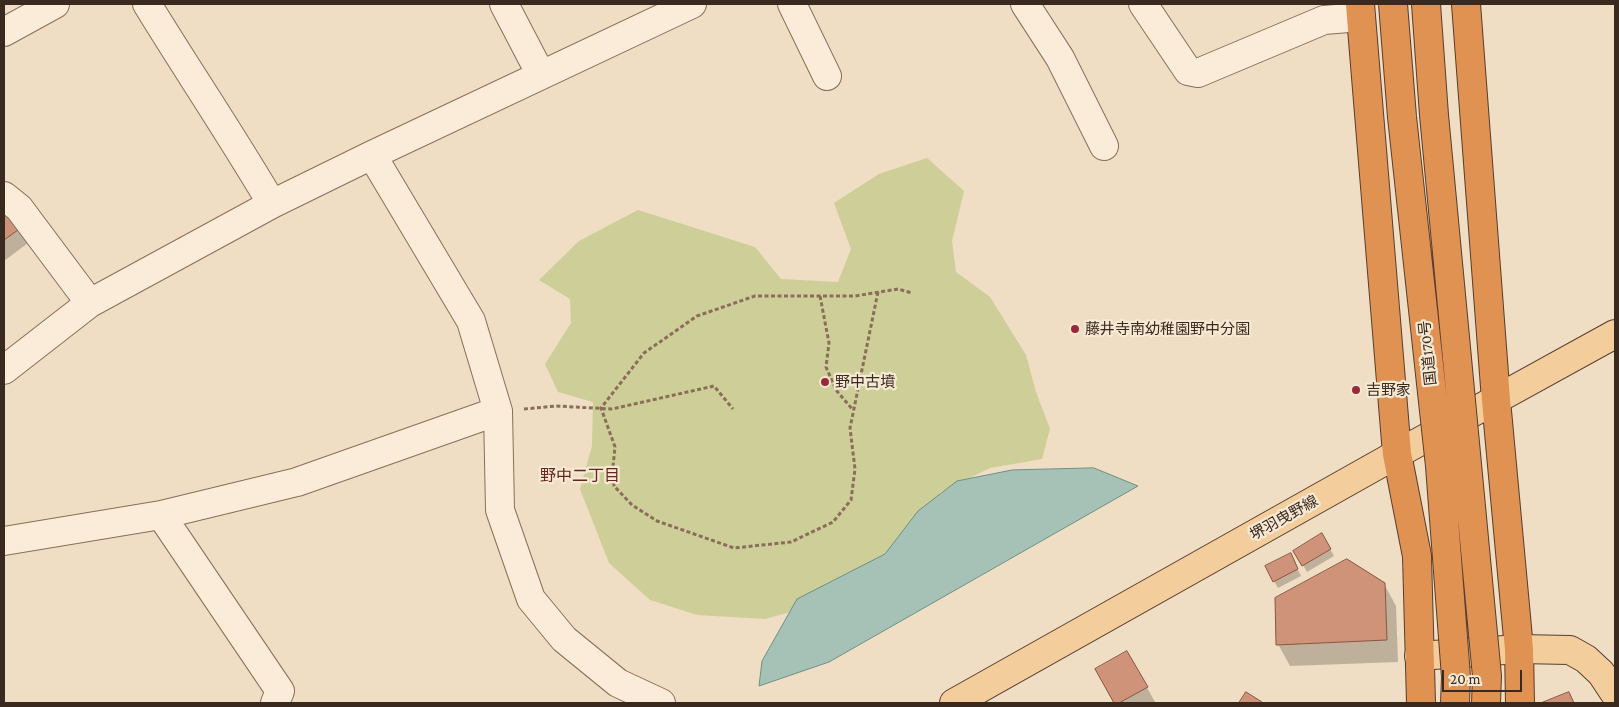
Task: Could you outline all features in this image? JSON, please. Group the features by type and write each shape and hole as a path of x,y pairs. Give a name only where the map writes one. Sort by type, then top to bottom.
{"highway":[{"name":"国道170号","path":"1393,4 1402,117 1440,466 1456,677 1455,703"},
{"name":"国道170号","path":"1426,4 1434,115 1486,666 1486,703"},
{"path":"1466,4 1496,400 1519,648 1520,703"},
{"path":"1350,11 1397,454 1417,556 1421,703"}],"main road":[{"name":"堺羽曳野線","path":"954,703 1615,334"},
{"path":"1419,656 1519,648 1570,650 1586,659 1601,672 1615,694"}],"street":[{"path":"4,32 55,4"},
{"path":"146,4 237,144 272,204"},
{"path":"504,4 541,75"},
{"path":"4,370 90,303 272,204 692,4"},
{"path":"792,4 827,76"},
{"path":"1025,4 1060,58 1104,146"},
{"path":"1143,4 1188,71 1198,73 1350,11"},
{"path":"372,155 471,321 498,411 500,510 531,599 564,639 618,684 661,703"},
{"path":"4,196 19,208 90,303"},
{"path":"4,541 161,515 297,482 498,411"},
{"path":"161,515 280,691 275,703"}],"path":[{"path":"601,408 644,353 697,316 755,296 854,296 898,289 912,293"},
{"path":"601,408 615,447 614,486 632,505 657,521 734,548 791,542 833,522 851,500 855,469 850,428 878,292"},
{"path":"820,296 829,343 826,367 836,390 853,410"},
{"path":"498,411 556,406 612,409 714,386 733,409"}],"green space":[{"path":"927,158 964,191 952,241 956,272 990,297 1026,355 1036,392 1050,429 1042,459 990,468 941,492 885,562 824,603 765,619 697,615 650,600 609,563 580,489 592,446 593,402 558,392 545,364 571,323 570,299 539,280 579,241 638,210 755,247 781,279 838,282 851,249 834,203 879,174"}],"shaded area":[{"path":"1094,468 1138,486 829,662 759,686 762,661 797,599 885,554 918,511 957,481 1012,470"}],"building":[{"path":"4,208 25,225 4,240"},
{"path":"1322,533 1331,549 1302,566 1293,551"},
{"path":"1291,553 1298,569 1273,582 1265,566"},
{"path":"1347,559 1385,583 1387,640 1276,645 1275,598"},
{"path":"1127,651 1148,687 1119,703 1114,703 1095,669"},
{"path":"1246,692 1262,702 1239,703"},
{"path":"1569,692 1574,703 1541,703"}],"place":[{"name":"藤井寺南幼稚園野中分園","path":"1075,329"},
{"name":"野中古墳","path":"825,382"},
{"name":"吉野家","path":"1356,390"}],"district":[{"name":"野中二丁目","path":"580,476"}]}
